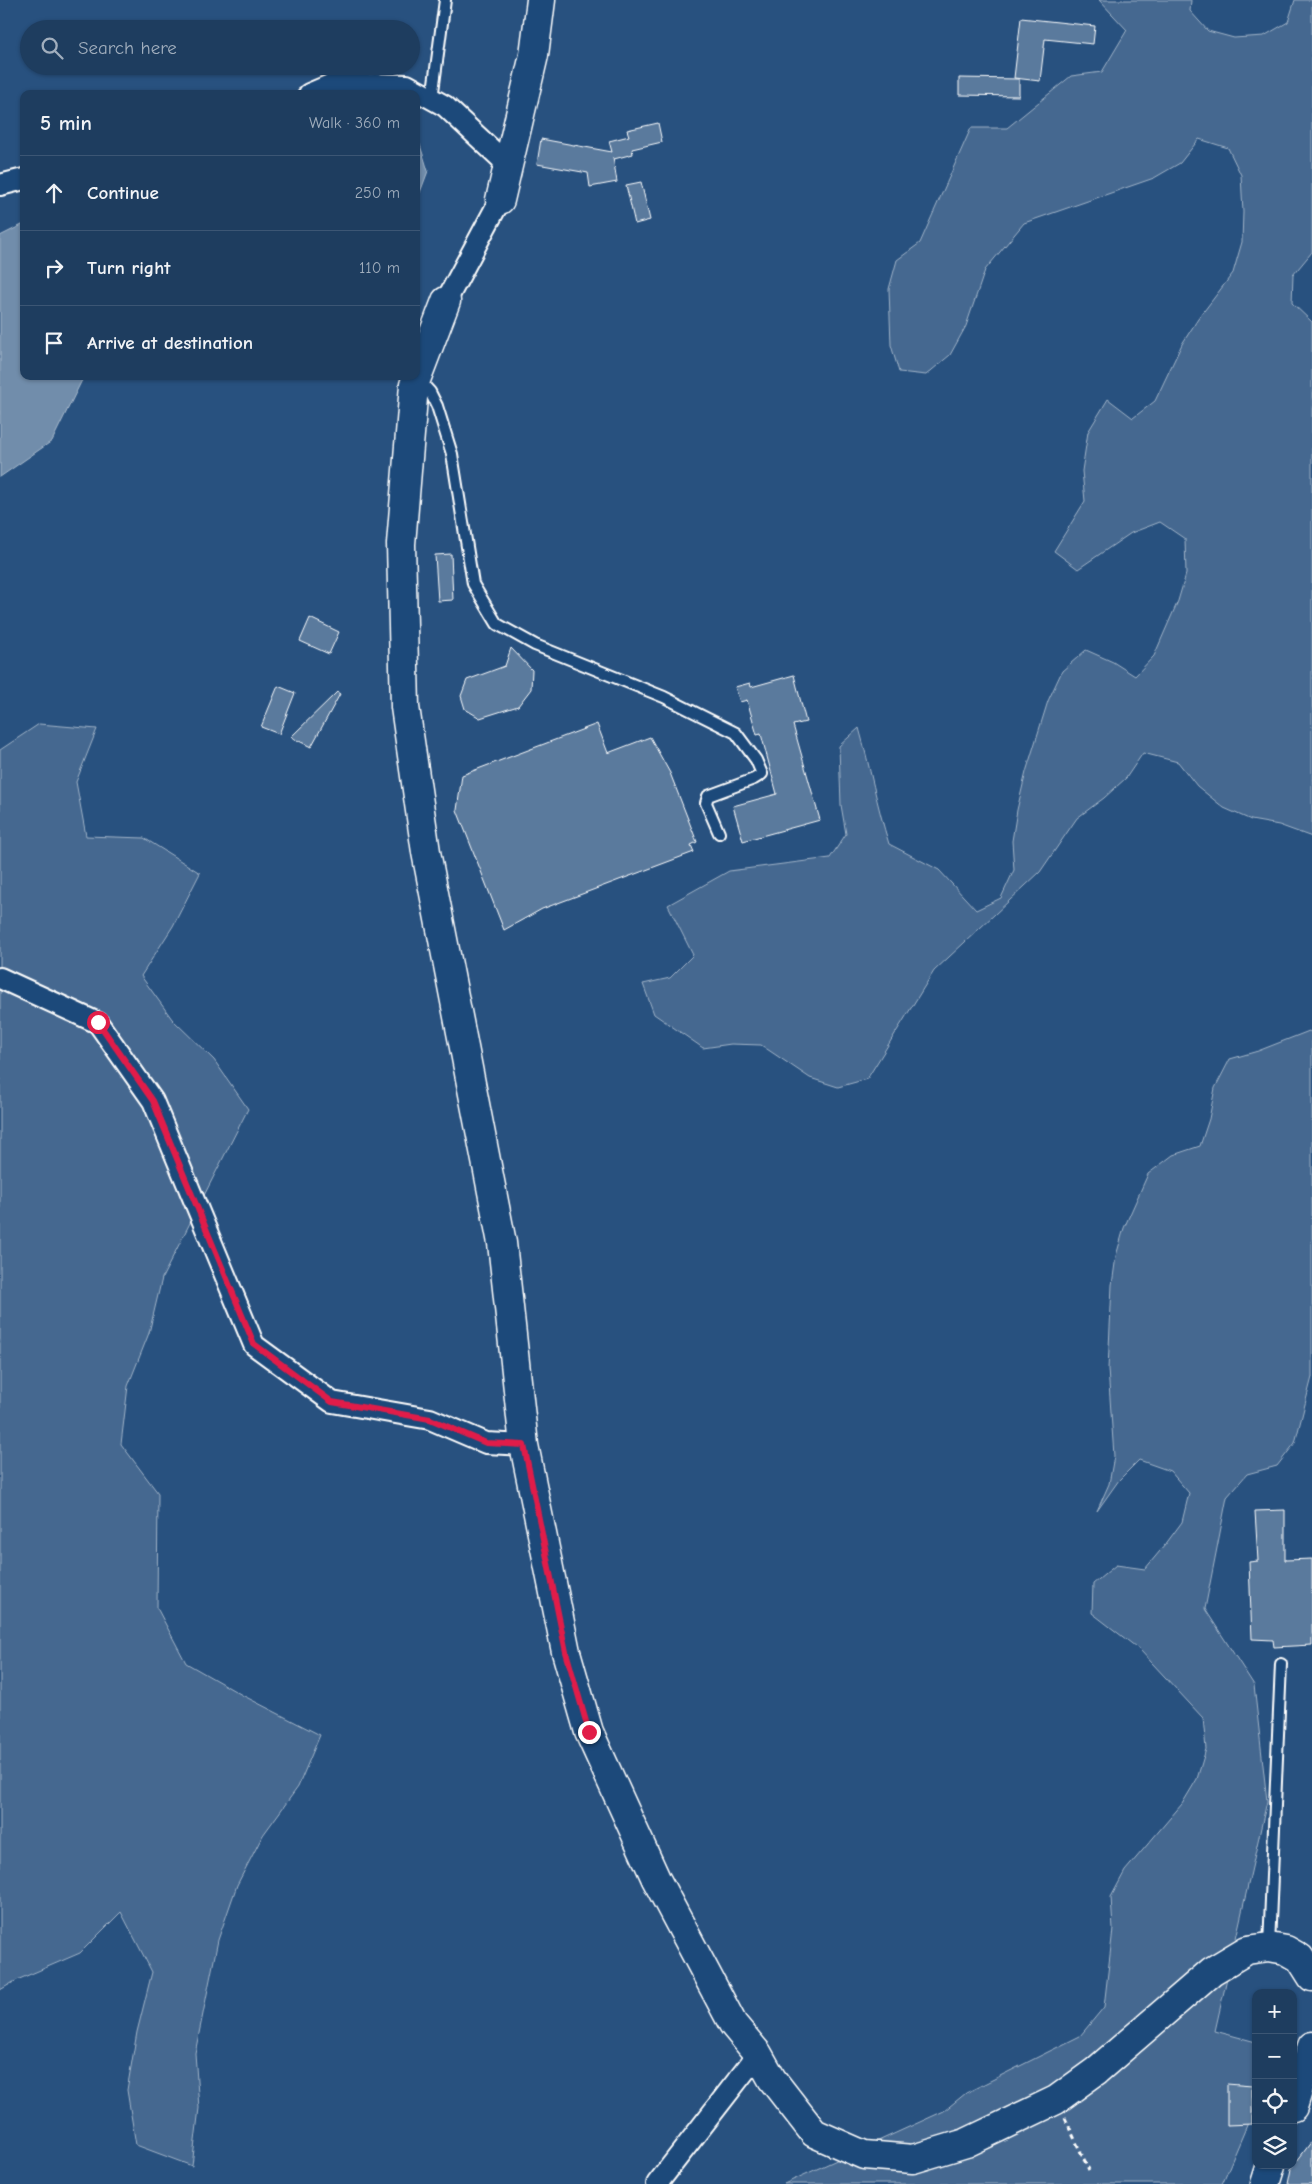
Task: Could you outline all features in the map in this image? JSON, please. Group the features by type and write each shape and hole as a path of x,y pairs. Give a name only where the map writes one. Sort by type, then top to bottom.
{"street":[{"path":"420,369 446,301 500,200 534,55 542,0"},
{"path":"318,90 330,85 375,84 407,85 416,90"},
{"path":"420,92 445,106 508,165"},
{"path":"0,186 20,180"},
{"path":"416,380 401,544 405,708 426,852 502,1243 524,1445 566,1652 589,1732 656,1879 733,2024 758,2054 772,2079 814,2133 864,2155 913,2159 966,2143 1056,2100 1096,2072 1212,1971 1247,1950 1269,1947 1286,1950 1300,1958 1312,1977"},
{"path":"0,978 98,1022 153,1101 254,1344 332,1402 430,1419 486,1443 524,1445"},
{"path":"1297,2094 1312,2046"},
{"path":"657,2184 758,2054"},
{"path":"1265,2184 1270,2169"}],"lane":[{"path":"432,99 445,0"},
{"path":"420,380 430,392 437,406 452,454 473,584 497,624 535,645 664,697 736,733 756,760 762,774 754,779 708,796 706,803 719,833"},
{"path":"1269,1947 1281,1664"}],"path":[{"path":"1056,2100 1089,2170"}],"shaded area":[{"path":"1099,0 1191,0 1190,11 1208,31 1234,38 1264,36 1288,22 1295,0 1312,0 1312,252 1293,275 1292,303 1312,322 1312,837 1279,825 1251,820 1224,808 1197,786 1178,762 1143,753 1126,778 1104,798 1077,818 1040,872 934,971 867,1079 838,1087 810,1078 761,1045 731,1044 703,1048 654,1014 643,984 670,978 693,955 668,905 729,871 830,858 846,834 841,805 839,746 859,728 889,844 939,870 976,910 1001,898 1014,870 1012,841 1026,772 1048,701 1062,671 1086,650 1113,662 1135,676 1154,656 1178,601 1186,574 1185,539 1160,522 1131,533 1078,569 1054,551 1085,501 1082,471 1088,432 1108,399 1133,418 1155,401 1182,344 1198,319 1233,273 1242,242 1243,212 1241,175 1228,148 1199,139 1180,163 1154,178 1024,223 985,270 966,326 950,355 926,375 899,372 891,345 889,289 897,260 920,243 971,128 1007,128 1071,76 1102,72 1127,30"},
{"path":"420,145 428,171 420,192"},
{"path":"20,226 20,380 82,380 52,441 0,477 0,236"},
{"path":"39,724 97,729 76,782 86,836 144,838 200,873 173,926 141,976 172,1019 214,1060 248,1109 162,1278 149,1333 128,1386 121,1444 158,1493 157,1608 186,1663 242,1695 320,1735 298,1787 263,1835 237,1885 218,1940 195,2053 199,2108 192,2166 136,2145 127,2090 137,2032 152,1972 121,1912 80,1953 17,1980 0,1990 0,750"},
{"path":"1309,1031 1312,1033 1312,1377 1295,1443 1277,1466 1247,1474 1227,1497 1205,1609 1254,1685 1267,1801 1215,2031 1252,2041 1252,2113 1222,2184 784,2184 944,2111 966,2093 1080,2036 1104,2007 1113,1929 1111,1897 1125,1871 1182,1804 1197,1779 1206,1749 1203,1718 1140,1650 1092,1613 1093,1584 1116,1565 1145,1569 1182,1522 1189,1493 1170,1471 1139,1460 1119,1480 1097,1511 1109,1484 1114,1456 1108,1369 1112,1285 1116,1256 1124,1228 1148,1174 1173,1155 1200,1146 1209,1119 1215,1088 1230,1059 1258,1051"}],"building":[{"path":"1021,18 1095,26 1093,44 1045,39 1040,81 1014,78"},
{"path":"959,78 1019,79 1019,96 959,95"},
{"path":"658,123 662,142 632,149 633,154 614,159 613,157 617,182 590,187 588,173 537,164 541,139 612,152 609,141 629,136 627,130"},
{"path":"641,182 650,220 635,224 626,185"},
{"path":"451,554 453,600 438,601 435,555"},
{"path":"310,618 339,632 329,654 300,641"},
{"path":"511,648 532,670 531,689 518,706 480,718 465,709 461,696 467,680 505,666"},
{"path":"794,675 806,722 793,725 820,820 743,841 733,806 777,794 761,734 757,735 747,700 740,702 735,687 750,683 751,687"},
{"path":"278,686 295,693 279,734 261,727"},
{"path":"337,692 340,694 311,747 291,737"},
{"path":"597,724 608,753 650,737 670,773 697,842 691,845 694,852 542,909 504,930 457,810 462,775"},
{"path":"1285,1510 1285,1560 1312,1559 1312,1645 1274,1647 1273,1640 1252,1639 1249,1562 1258,1561 1255,1511"},
{"path":"1227,2084 1252,2086 1252,2124 1227,2125"},
{"path":"1312,2141 1312,2184 1288,2184 1291,2169 1297,2169 1297,2161"}],"route":[{"path":"98,1022 153,1101 254,1344 332,1402 430,1419 486,1443 524,1445 566,1652 589,1732"}]}
